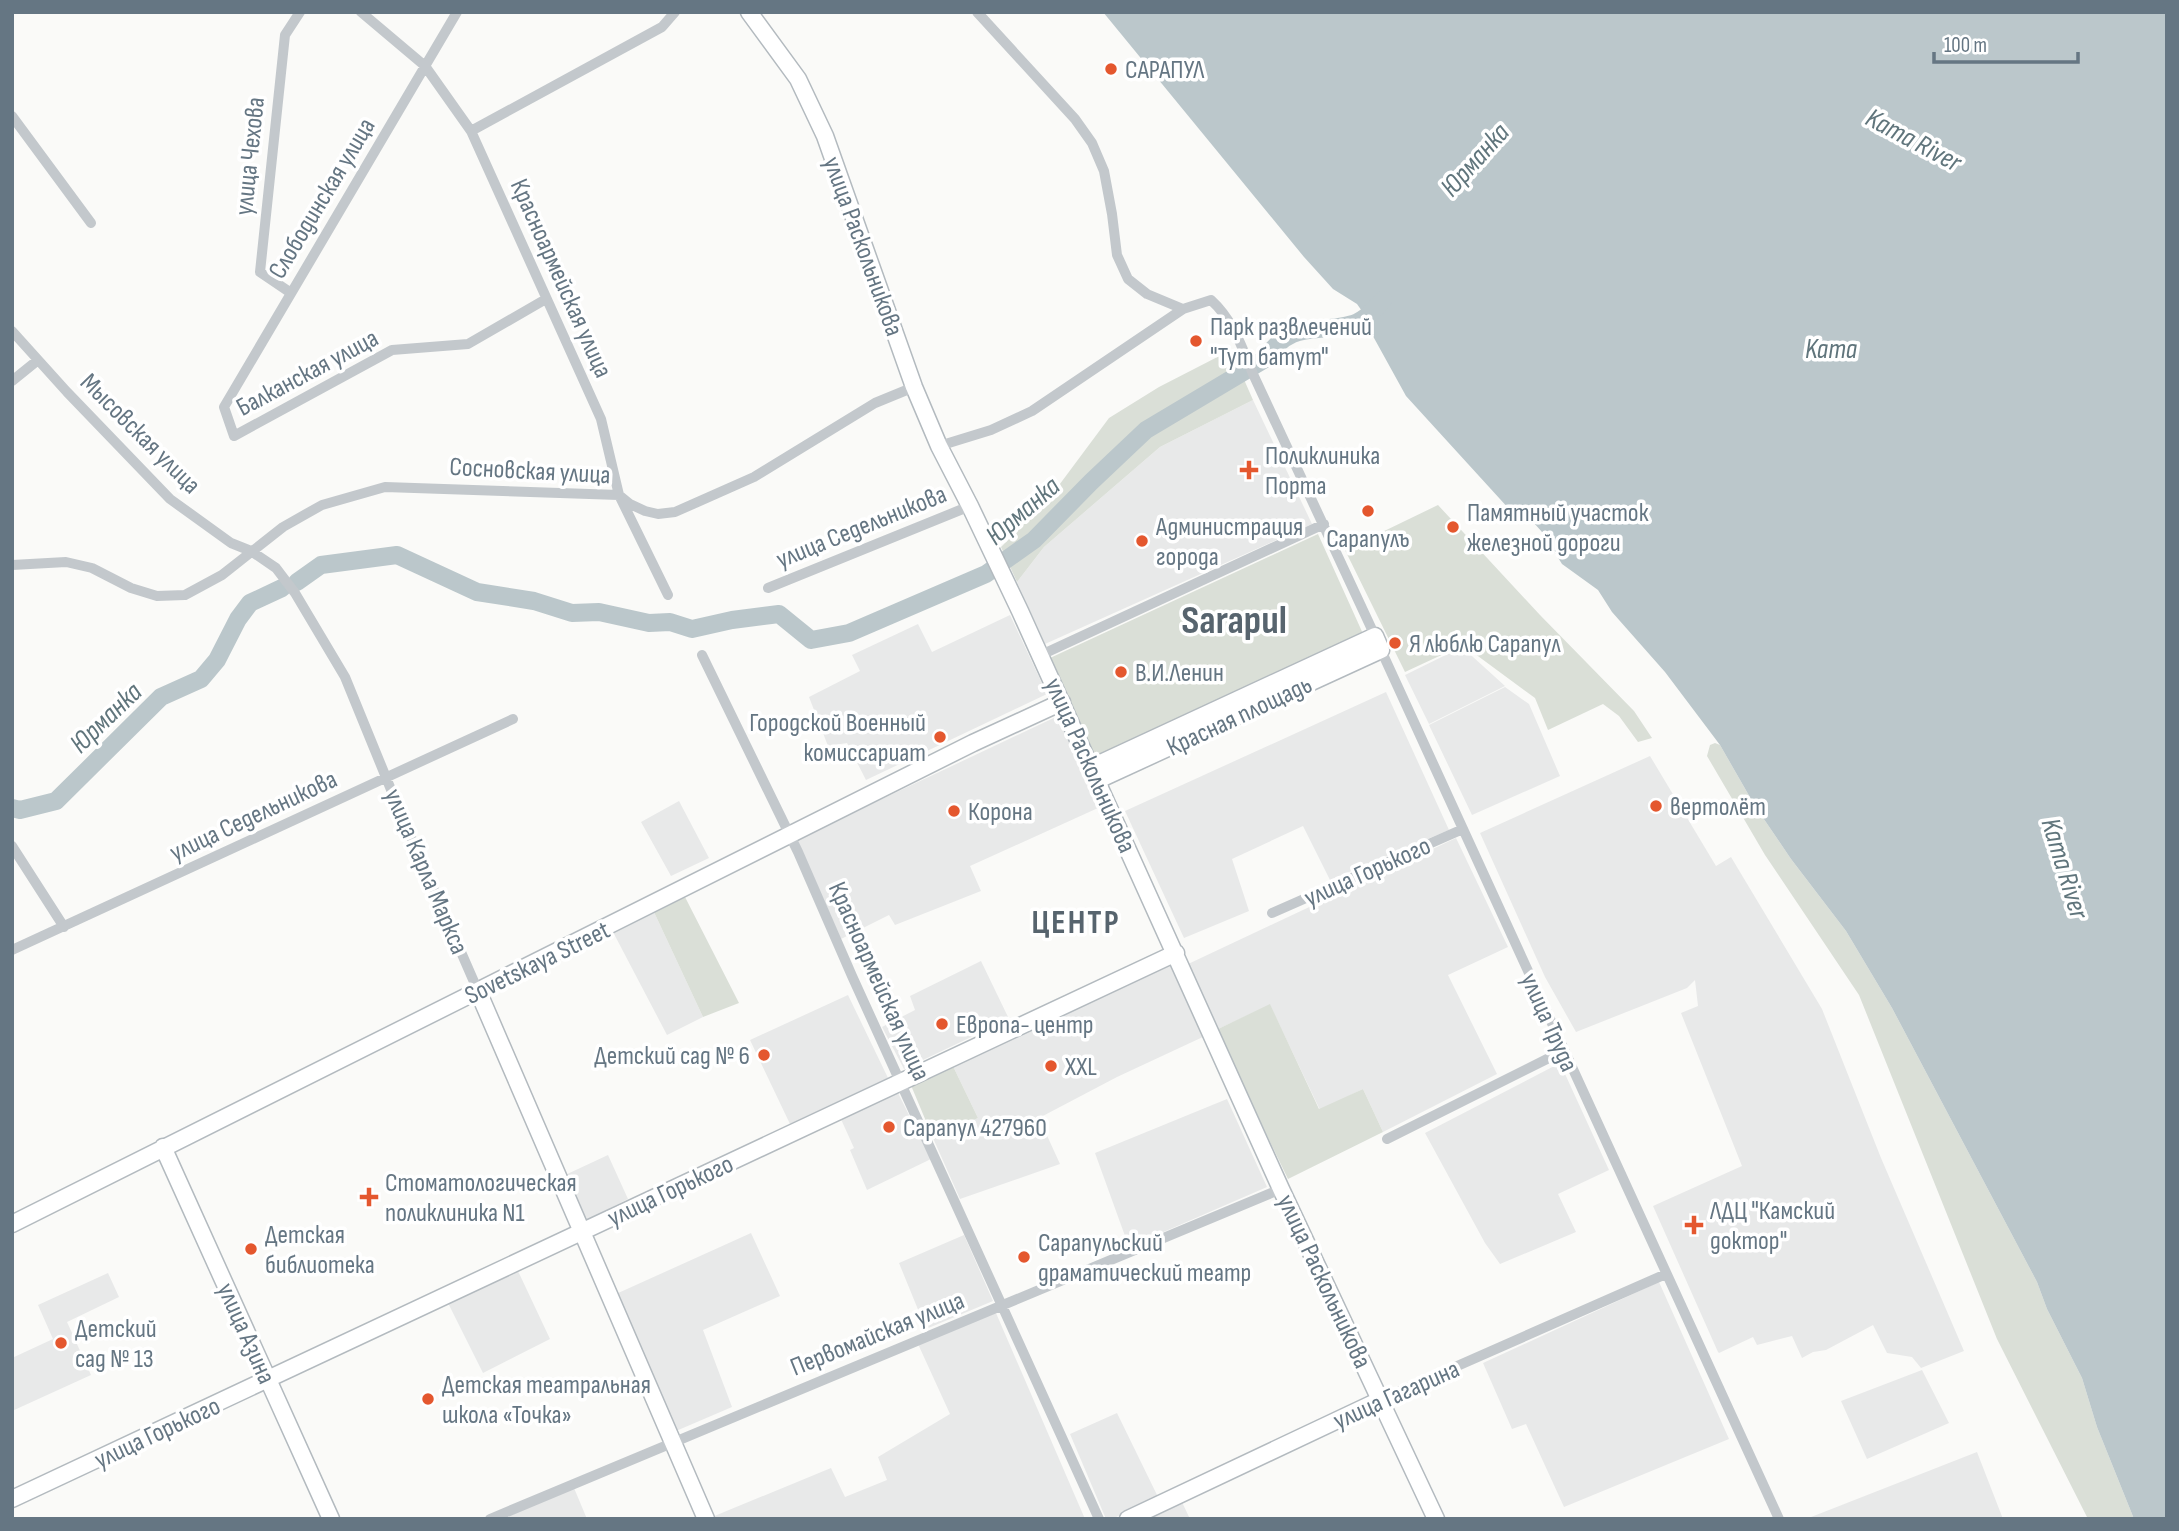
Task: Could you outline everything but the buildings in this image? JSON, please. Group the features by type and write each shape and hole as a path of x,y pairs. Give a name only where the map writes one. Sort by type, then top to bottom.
{"main road":[{"name":"улица Раскольникова","path":"750,12 798,79 825,136 914,387 939,446 1041,655 1281,1189 1436,1519"},
{"name":"Красная площадь","path":"1095,774 1378,643"},
{"name":"Sovetskaya Street","path":"12,1224 973,743 1062,702"},
{"name":"улица Горького","path":"12,1499 1176,953"},
{"name":"улица Карла Маркса","path":"478,991 706,1519"},
{"name":"улица Азина","path":"163,1147 331,1519"},
{"name":"улица Гагарина","path":"1128,1519 1380,1400"}],"street":[{"name":"улица Чехова","path":"291,293 260,272 285,35 300,12"},
{"name":"Красноармейская улица","path":"361,12 425,66 471,131 601,419 619,495 668,595"},
{"name":"Слободинская улица","path":"224,407 457,12"},
{"path":"471,131 662,27 675,12"},
{"path":"977,12 1075,119 1092,143 1104,171 1117,255 1128,279 1147,294 1183,309"},
{"path":"12,116 91,223"},
{"name":"Балканская улица","path":"224,407 234,436 392,349 468,344 546,299"},
{"name":"улица Труда","path":"1183,309 1212,300 1226,313 1239,339 1779,1519"},
{"path":"939,446 991,430 1032,411 1183,309"},
{"name":"Мысовская улица","path":"12,331 170,499 231,543 251,551"},
{"path":"12,382 38,360"},
{"name":"Сосновская улица","path":"12,565 66,562 92,568 131,588 157,596 185,595 222,575 283,527 322,505 385,486 619,495 645,511 658,514 675,512 754,477 875,403 914,387"},
{"name":"улица Седельникова","path":"768,588 973,511"},
{"path":"1041,655 1324,524"},
{"name":"улица Карла Маркса","path":"251,551 276,568 312,618 345,677 402,819 478,991"},
{"name":"Красноармейская улица","path":"702,655 790,835 1099,1519"},
{"name":"улица Седельникова","path":"12,950 513,719"},
{"name":"улица Горького","path":"1272,913 1463,829"},
{"path":"12,846 64,927"},
{"path":"1387,1139 1563,1051"},
{"name":"Первомайская улица","path":"490,1519 1281,1189"},
{"name":"улица Гагарина","path":"1380,1400 1666,1274"}],"shaded area":[{"path":"1231,350 1253,400 1160,447 1044,547 1017,582 1001,547 1048,500 1109,418 1159,387"},
{"path":"1253,400 1312,524 1045,644 1017,582 1044,547 1160,447"},
{"path":"1438,505 1634,711 1652,738 1638,742 1619,716 1603,704 1548,730 1535,698 1463,645 1405,672 1345,550"},
{"path":"1318,534 1364,636 1096,760 1050,658"},
{"path":"1010,615 1047,694 866,780 847,743 828,746 809,697 860,671 852,655 918,624 932,652"},
{"path":"1462,647 1505,686 1429,724 1405,675"},
{"path":"1505,687 1529,704 1560,776 1472,815 1429,725"},
{"path":"1386,692 1449,830 1330,880 1303,826 1232,859 1249,911 1184,938 1125,811"},
{"path":"1058,716 1098,808 970,866 981,891 895,925 889,915 841,939 797,839"},
{"path":"1710,745 1720,745 1755,806 1791,859 1846,931 1892,1008 2037,1282 2047,1309 2082,1378 2097,1427 2134,1519 2088,1519 1997,1339 1859,995 1765,855 1707,756"},
{"path":"1650,756 1716,866 1731,857 1822,1009 1881,1158 1964,1351 1921,1368 1912,1357 1887,1353 1873,1325 1826,1350 1813,1352 1802,1358 1792,1336 1757,1345 1753,1337 1718,1352 1653,1206 1742,1166 1681,1013 1698,1006 1695,980 1687,988 1576,1032 1545,977 1480,833"},
{"path":"679,801 709,858 671,876 641,822"},
{"path":"1456,838 1508,947 1448,975 1497,1074 1383,1132 1363,1089 1320,1110 1270,1005 1216,1030 1186,965"},
{"path":"685,897 739,1003 703,1017 653,910"},
{"path":"653,910 703,1017 667,1035 613,932"},
{"path":"981,961 1009,1019 904,1069 882,1027 915,1010 910,996"},
{"path":"1171,963 1205,1036 1117,1077 1039,1118 1060,1164 960,1199 933,1138 978,1118 951,1062"},
{"path":"848,995 888,1078 790,1124 750,1040"},
{"path":"1270,1004 1319,1109 1363,1089 1383,1132 1288,1179 1216,1030"},
{"path":"951,1062 978,1118 933,1138 910,1083"},
{"path":"1560,1063 1609,1170 1558,1194 1576,1232 1500,1264 1485,1243 1425,1133"},
{"path":"897,1091 931,1159 867,1190 850,1150 854,1148 840,1117"},
{"path":"1227,1099 1267,1187 1129,1247 1095,1153"},
{"path":"608,1155 628,1199 583,1222 563,1176"},
{"path":"751,1233 780,1296 703,1330 732,1407 676,1431 616,1294"},
{"path":"964,1235 993,1301 926,1329 899,1263"},
{"path":"518,1271 550,1339 483,1373 448,1303"},
{"name":"Детский сад № 13","path":"108,1273 119,1297 67,1322 91,1375 12,1411 12,1358 53,1339 38,1305"},
{"path":"1659,1282 1729,1439 1564,1507 1526,1424 1512,1429 1483,1363"},
{"path":"996,1313 1085,1519 713,1519 712,1517 831,1468 845,1497 887,1480 878,1457 950,1414 918,1344"},
{"path":"1922,1370 1949,1423 1867,1459 1841,1401"},
{"path":"1117,1413 1158,1497 1112,1519 1106,1519 1070,1434"},
{"path":"1977,1452 2003,1519 1806,1519"},
{"path":"574,1488 587,1519 510,1519 509,1516"},
{"path":"1181,1500 1190,1519 1140,1519"}],"water":[{"name":"Kama","path":"1103,12 2167,12 2167,1519 2134,1519 2097,1427 2082,1378 2047,1309 2037,1282 1892,1008 1846,931 1755,806 1720,745 1665,672 1612,612 1598,590 1562,564 1542,532 1525,513 1510,510 1406,396 1357,304 1333,289 1304,257"}],"waterway":[{"name":"Юрманка","path":"297,582 321,565 397,555 477,592 534,601 572,613 599,612 649,623 670,622 692,629 779,614 811,640 849,633 986,574 1034,540 1146,430 1265,359 1285,338 1306,330 1353,324 1373,311 1383,300"},
{"name":"Юрманка","path":"12,808 20,810 56,801 161,697 201,679 217,660 238,619 250,603 282,588"}],"place":[{"name":"САРАПУЛ","path":"1111,69"},
{"name":"Парк развлечений \"Тут батут\"","path":"1196,341"},
{"name":"Поликлиника Порта","path":"1249,470"},
{"name":"Сарапулъ","path":"1368,511"},
{"name":"Памятный участок железной дороги","path":"1453,527"},
{"name":"Администрация города","path":"1142,541"},
{"name":"Я люблю Сарапул","path":"1395,643"},
{"name":"В.И.Ленин","path":"1121,672"},
{"name":"Городской Военный комиссариат","path":"940,737"},
{"name":"вертолёт","path":"1656,806"},
{"name":"Корона","path":"954,811"},
{"name":"Европа- центр","path":"942,1024"},
{"name":"Детский сад № 6","path":"764,1055"},
{"name":"XXL","path":"1051,1066"},
{"name":"Сарапул 427960","path":"889,1127"},
{"name":"Стоматологическая поликлиника N1","path":"369,1197"},
{"name":"ЛДЦ \"Камский доктор\"","path":"1694,1225"},
{"name":"Детская библиотека","path":"251,1249"},
{"name":"Сарапульский драматический театр","path":"1024,1257"},
{"name":"Детский сад № 13","path":"61,1343"},
{"name":"Детская театральная школа «Точка»","path":"428,1399"}],"district":[{"name":"Sarapul","path":"1234,619"},
{"name":"ЦЕНТР","path":"1076,921"}],"water label":[{"name":"Kama River","path":"1914,139"},
{"name":"Kama River","path":"2066,868"}]}
